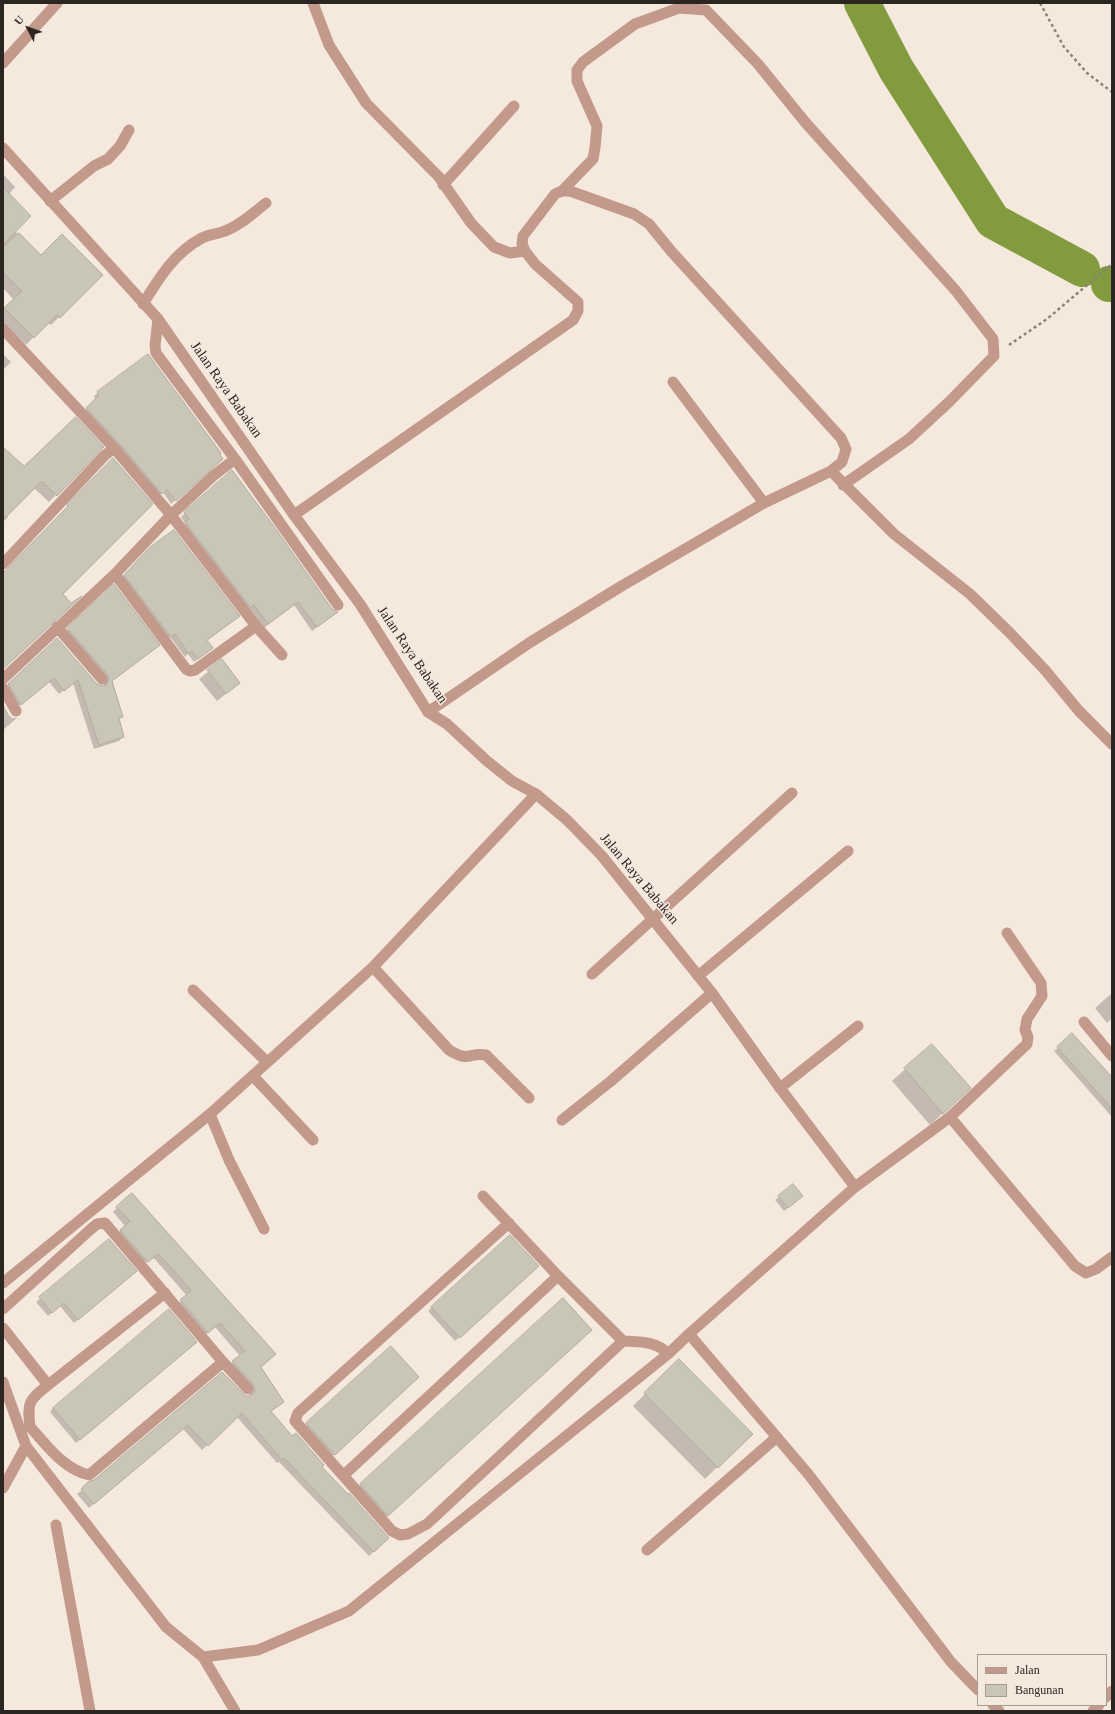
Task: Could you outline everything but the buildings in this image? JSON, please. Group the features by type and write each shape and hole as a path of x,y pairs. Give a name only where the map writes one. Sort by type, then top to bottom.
{"street":[{"path":"3,63 57,3"},
{"path":"313,3 329,45 366,103 439,177 471,224 494,247 510,253 525,251"},
{"path":"294,515 573,320 578,311 578,302 535,264 525,251 522,244 523,236 555,194 562,191 593,159 597,126 577,81 577,70 580,66 635,24 680,8 706,10 758,64 805,122 956,291 993,339 994,356 949,402 909,439 843,485"},
{"path":"443,184 514,106"},
{"path":"50,201 94,166 108,159 120,146 130,130"},
{"name":"Jalan Raya Babakan","path":"4,151 158,319 294,515 360,604 428,712 447,724 487,761 512,781 536,794 567,820 602,856 712,993 780,1088 855,1187"},
{"path":"428,712 529,643 620,587 764,504 831,471 842,462 846,449 841,438 671,251 649,224 634,214 570,191 562,191"},
{"path":"143,304 161,275 184,249 203,237 227,230 246,220 266,203"},
{"path":"158,319 155,346 156,353 235,459 338,606"},
{"path":"3,329 114,448 171,515 256,626 282,655"},
{"path":"673,382 764,504"},
{"path":"3,564 104,456 114,448"},
{"path":"3,679 115,574 171,515 213,476 235,459"},
{"path":"831,471 843,485 894,534 970,594 1004,627 1045,670 1079,711 1112,744"},
{"path":"115,574 186,669 190,671 195,670 256,626"},
{"path":"57,627 102,679"},
{"path":"3,688 16,711"},
{"path":"592,974 792,793"},
{"path":"3,1283 210,1114 373,967 536,794"},
{"path":"698,976 848,851"},
{"path":"203,1657 258,1650 349,1611 668,1354 855,1187 950,1118 1027,1044 1028,1037 1025,1030 1027,1019 1042,996 1041,983 1007,933"},
{"path":"373,967 449,1050 459,1057 468,1058 480,1054 486,1055 529,1098"},
{"path":"193,990 267,1062"},
{"path":"562,1120 611,1081 712,993"},
{"path":"1084,1022 1112,1056"},
{"path":"780,1088 858,1026"},
{"path":"252,1076 313,1140"},
{"path":"210,1114 229,1160 264,1229"},
{"path":"950,1118 1075,1266 1086,1273 1096,1269 1112,1257"},
{"path":"483,1196 558,1276 623,1341 644,1342 656,1345 664,1349 668,1354"},
{"path":"3,1308 92,1229 102,1223 105,1223 223,1362 248,1389"},
{"path":"509,1223 298,1413 296,1421 344,1474 392,1531 400,1535 408,1534 427,1524 623,1341"},
{"path":"344,1474 558,1276"},
{"path":"165,1293 33,1398 28,1412 30,1427 66,1465 77,1472 88,1474 223,1362"},
{"path":"3,1328 48,1385"},
{"path":"689,1334 809,1475 951,1662 977,1689"},
{"path":"3,1382 26,1446 166,1627 203,1657 234,1711"},
{"path":"648,1550 777,1438"},
{"path":"3,1488 26,1446"},
{"path":"56,1525 90,1711"}],"path":[{"path":"1040,3 1064,47 1087,73 1112,92"},
{"path":"994,356 1047,319 1112,264"}],"waterway":[{"path":"862,3 896,69 993,221 1082,269"}]}
